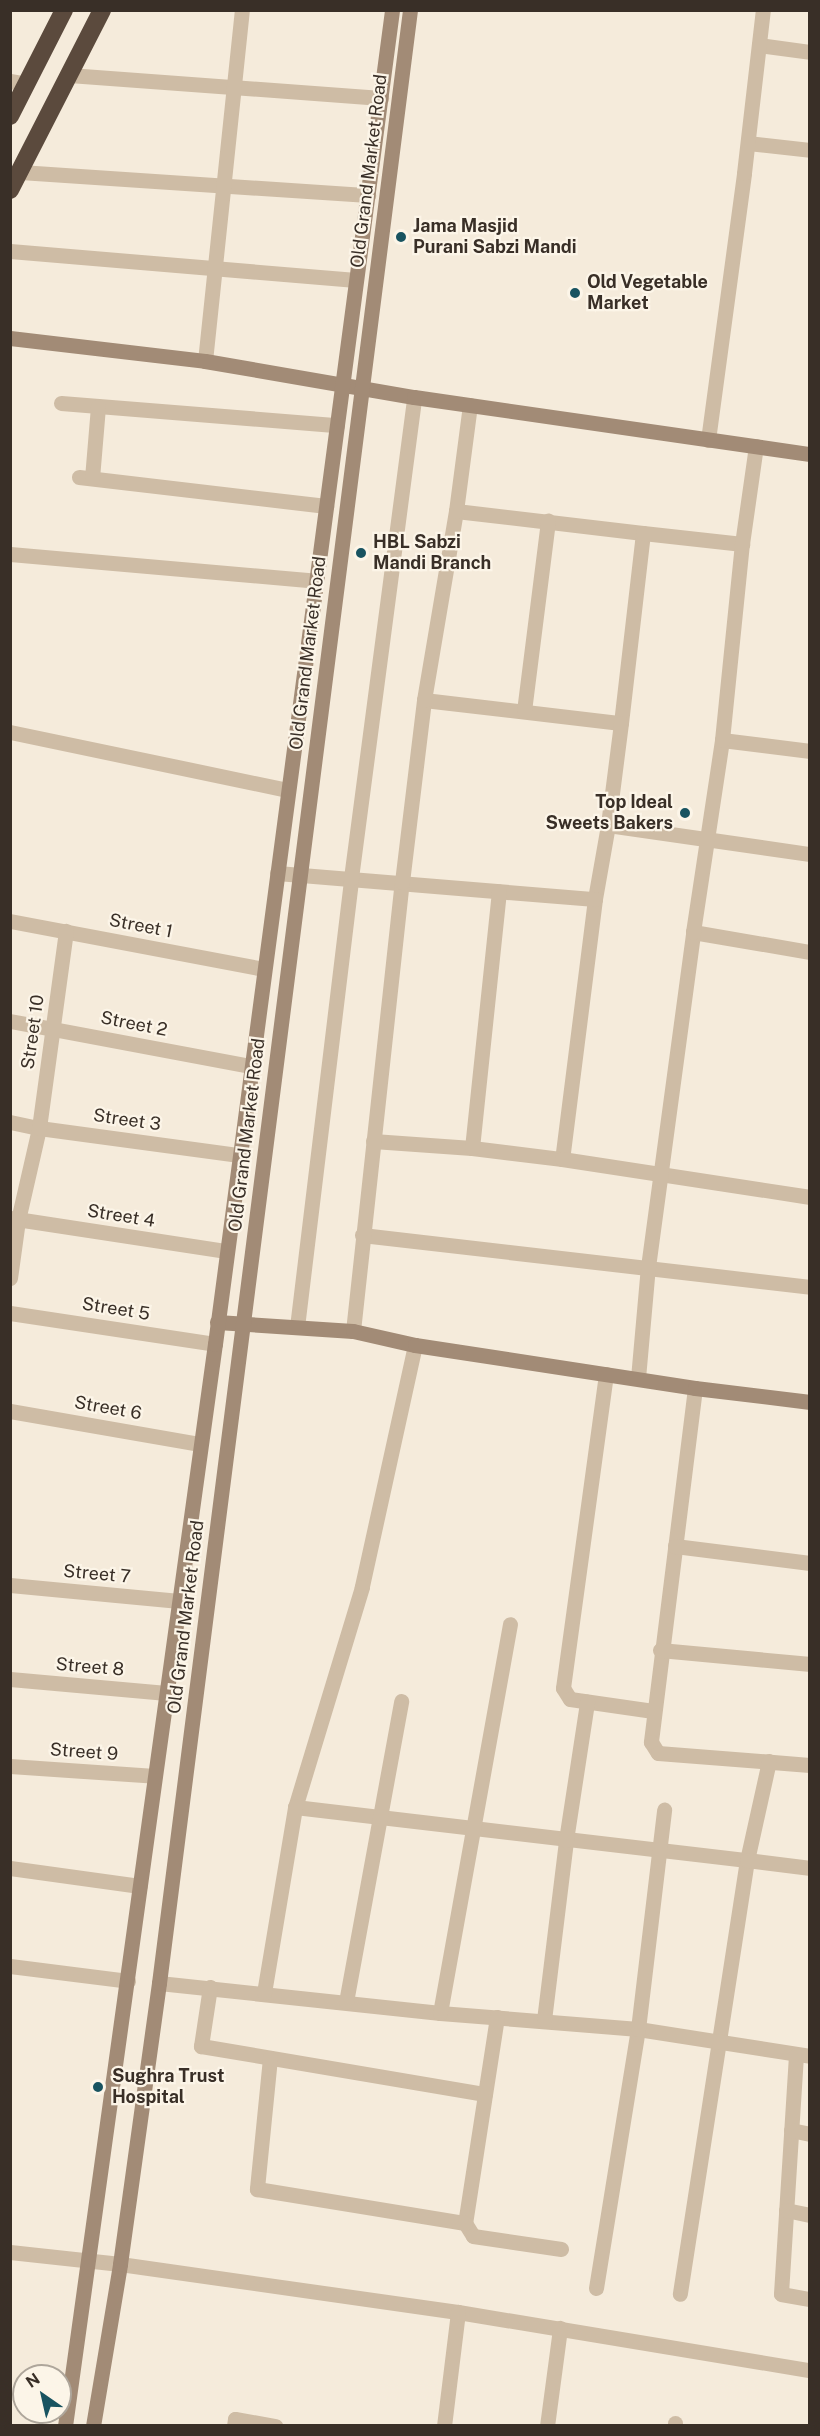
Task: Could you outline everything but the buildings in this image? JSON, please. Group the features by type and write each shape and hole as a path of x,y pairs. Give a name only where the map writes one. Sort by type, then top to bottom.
{"highway":[{"path":"10,116 19,83 64,10"},
{"path":"10,190 102,10"}],"street":[{"path":"205,361 242,10"},
{"name":"Old Grand Market Road","path":"65,2426 90,2261 215,1344 393,10"},
{"name":"Old Grand Market Road","path":"93,2426 120,2264 159,1983 410,10"},
{"path":"708,440 748,142 763,10"},
{"path":"759,45 810,52"},
{"path":"69,75 381,98"},
{"path":"748,142 810,150"},
{"path":"20,171 368,195"},
{"path":"10,251 356,280"},
{"path":"10,338 205,361 342,383 361,389 414,398 810,454"},
{"path":"297,1327 351,878 414,398"},
{"path":"61,403 337,425"},
{"path":"353,1331 424,700 456,511 470,405"},
{"path":"98,406 85,478 326,506"},
{"path":"638,1378 648,1267 693,932 722,740 742,544 756,446"},
{"path":"456,511 742,544"},
{"path":"524,711 548,521"},
{"path":"562,1159 595,899 608,825 643,533"},
{"path":"10,554 316,581"},
{"path":"424,700 621,723"},
{"path":"10,732 288,790"},
{"path":"722,740 810,752"},
{"path":"608,825 810,854"},
{"path":"277,873 595,899"},
{"path":"472,1148 499,891"},
{"name":"Street 1","path":"10,921 264,969"},
{"name":"Street 10","path":"10,1278 14,1219 39,1128 66,931"},
{"path":"693,932 810,952"},
{"name":"Street 2","path":"10,1021 251,1066"},
{"name":"Street 3","path":"10,1122 39,1128 239,1155"},
{"path":"373,1141 472,1148 562,1159 661,1176 810,1197"},
{"name":"Street 4","path":"14,1219 226,1251"},
{"path":"362,1235 810,1287"},
{"name":"Street 5","path":"10,1313 215,1344"},
{"path":"217,1322 242,1326 353,1331 415,1345 695,1388 810,1402"},
{"path":"264,1993 295,1807 362,1587 415,1345"},
{"path":"606,1374 564,1688 570,1699 653,1711"},
{"path":"695,1388 660,1650 651,1742 658,1753 810,1765"},
{"name":"Street 6","path":"10,1411 200,1444"},
{"path":"675,1546 810,1563"},
{"name":"Street 7","path":"10,1585 179,1601"},
{"path":"440,2013 475,1829 510,1624"},
{"path":"660,1650 810,1664"},
{"name":"Street 8","path":"10,1679 166,1693"},
{"path":"346,2002 401,1701"},
{"path":"544,2020 566,1840 587,1702"},
{"path":"680,2294 747,1860 769,1761"},
{"name":"Street 9","path":"10,1766 155,1776"},
{"path":"295,1807 658,1852 810,1868"},
{"path":"596,2288 638,2029 664,1810"},
{"path":"10,1868 140,1886"},
{"path":"10,1966 128,1981"},
{"path":"159,1983 440,2013 638,2029 803,2055 791,2130 781,2294 810,2299"},
{"path":"210,1987 201,2046 485,2094"},
{"path":"497,2017 465,2223 473,2236 561,2249"},
{"path":"270,2058 258,2189 465,2223"},
{"path":"791,2130 810,2134"},
{"path":"786,2210 810,2215"},
{"path":"10,2252 120,2264 458,2312 810,2370"},
{"path":"444,2426 458,2312"},
{"path":"547,2426 560,2328"},
{"path":"234,2426 235,2419 275,2426"}],"place":[{"name":"Jama Masjid Purani Sabzi Mandi","path":"401,237"},
{"name":"Old Vegetable Market","path":"575,293"},
{"name":"HBL Sabzi Mandi Branch","path":"361,553"},
{"name":"Top Ideal Sweets Bakers","path":"685,813"},
{"name":"Sughra Trust Hospital","path":"98,2087"}]}
